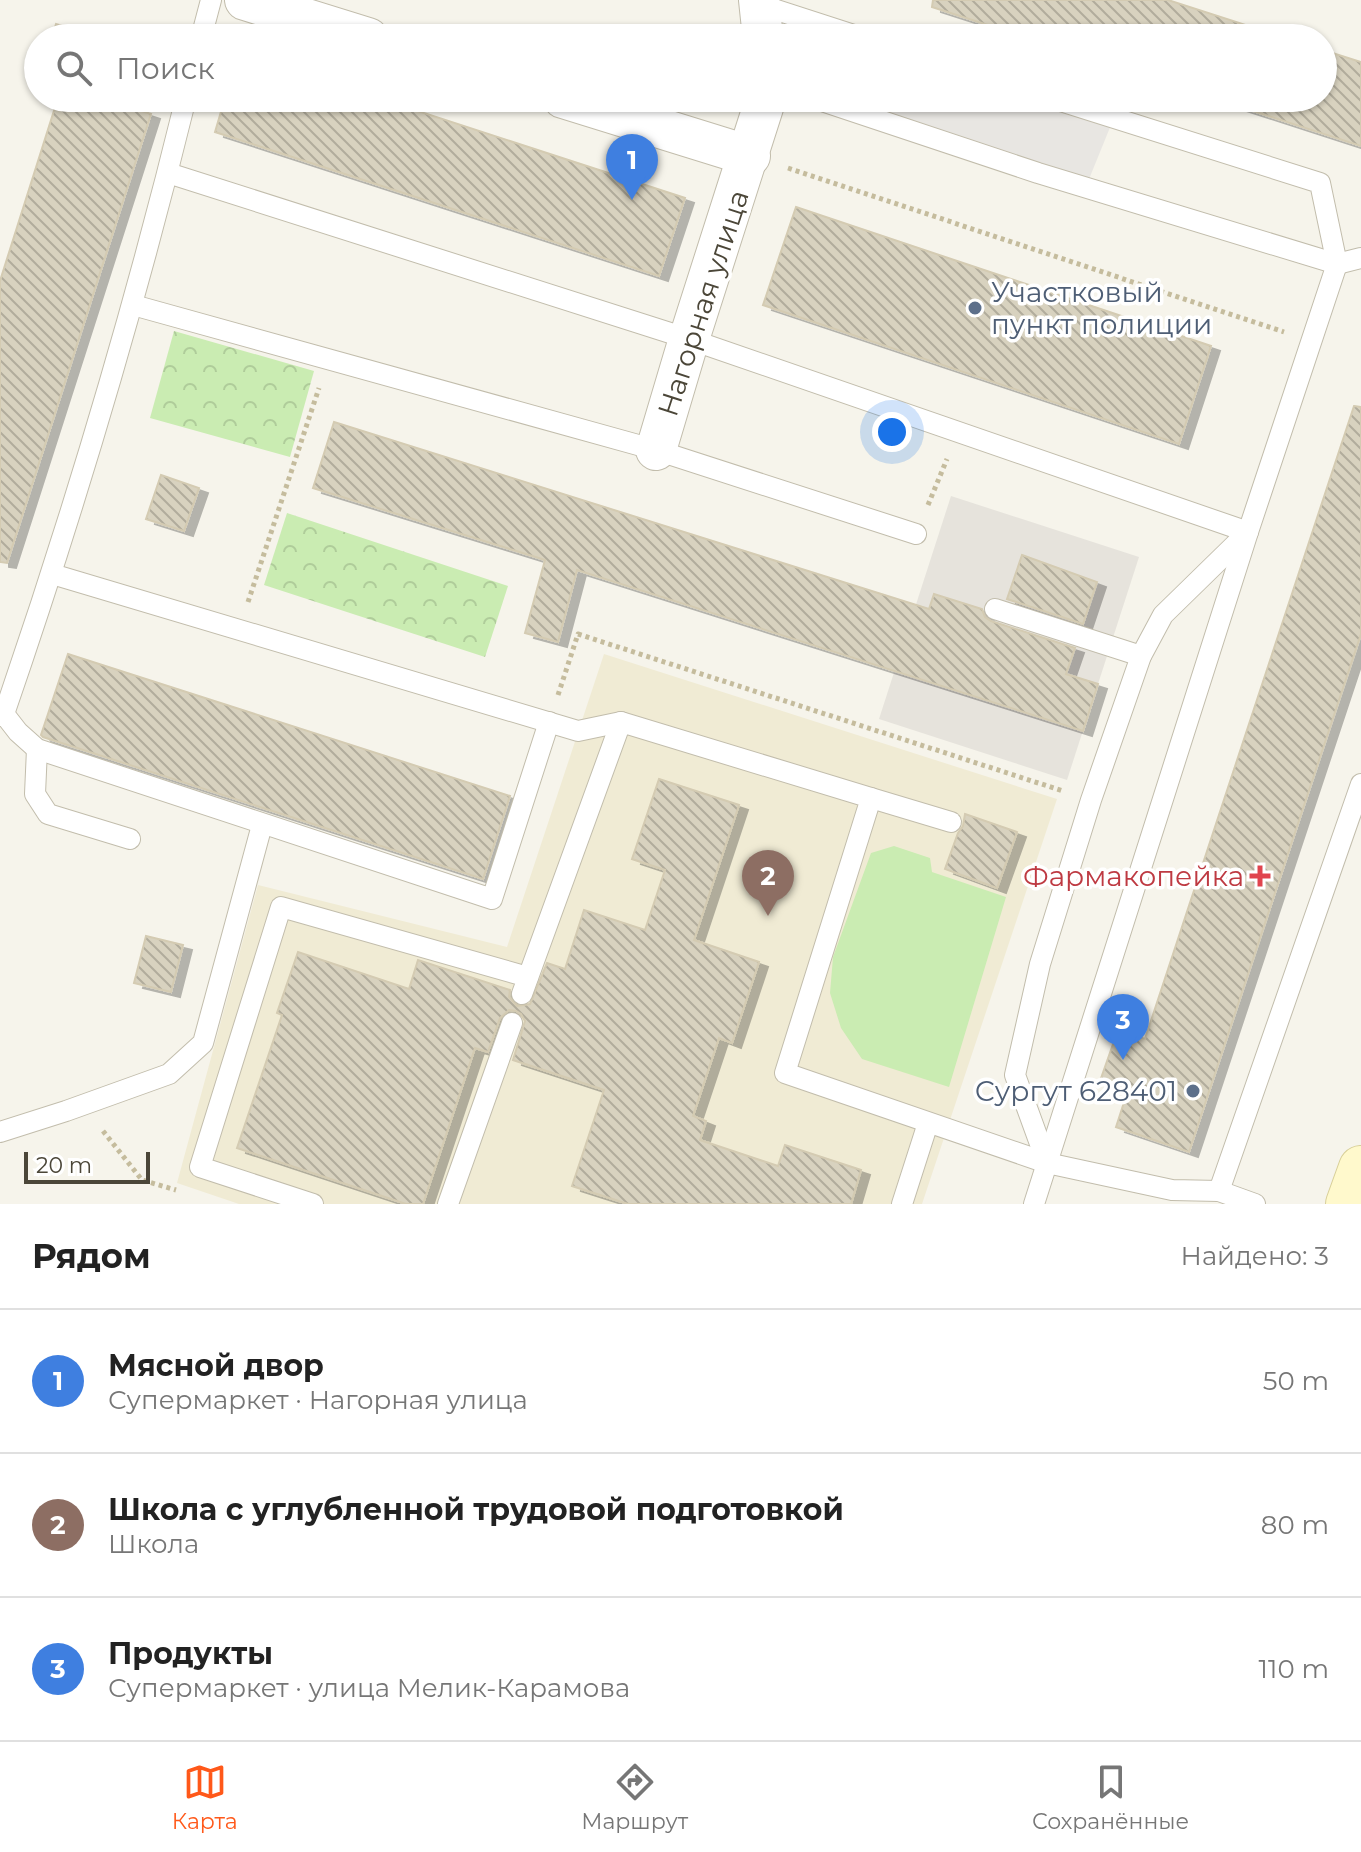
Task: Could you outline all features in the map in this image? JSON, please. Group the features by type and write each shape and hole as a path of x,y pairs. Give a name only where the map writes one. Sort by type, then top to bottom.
{"street":[{"path":"245,0 323,24"},
{"name":"Нагорная улица","path":"608,112 750,156"},
{"name":"Нагорная улица","path":"656,450 762,112"},
{"path":"1348,1204 1361,1168"}],"lane":[{"path":"205,24 211,0"},
{"path":"760,14 803,24"},
{"path":"183,112 133,305 52,574 2,715 37,749 492,899 549,722"},
{"path":"855,112 1038,173 1337,264 1361,258"},
{"path":"1034,1204 1248,532 1337,264 1320,183 1095,112"},
{"path":"168,173 689,339 1248,532"},
{"path":"133,305 656,450 916,534"},
{"path":"1047,1163 1015,1075 1040,964 1091,800 1141,656 1163,615 1248,532"},
{"path":"52,574 578,731 621,722 951,822"},
{"path":"995,609 1141,656"},
{"path":"313,1204 200,1167 281,907 525,986 621,722"},
{"path":"37,749 35,794 48,814 130,839"},
{"path":"1219,1191 1361,784"},
{"path":"871,798 785,1073 1047,1163 1172,1190 1219,1191 1255,1204"},
{"path":"0,1132 169,1074 203,1043 262,825"},
{"path":"448,1204 512,1023"},
{"path":"902,1204 928,1123"}],"path":[{"path":"750,156 1311,341"},
{"path":"239,630 328,361"},
{"path":"916,534 959,432"},
{"path":"549,722 578,634 1091,800"},
{"path":"94,1100 105,1136 142,1180 184,1193"}],"shaded area":[{"path":"876,112 1072,112 1111,125 1087,184"},
{"path":"951,496 1139,557 1067,780 879,719"},
{"path":"604,654 1057,799 922,1204 239,1204 177,1183 258,885 507,947"}],"green space":[{"path":"174,331 314,371 290,457 150,418"},
{"path":"287,513 508,586 485,657 264,585"},
{"path":"894,846 930,858 932,872 1006,897 949,1087 862,1059 841,1028 830,993 833,957 871,853"}],"building":[{"path":"933,0 1168,0 1243,24 985,24 932,7"},
{"path":"1337,54 1361,62 1361,146 1256,112 1337,112"},
{"path":"54,112 151,114 7,563 0,562 0,281"},
{"path":"221,112 421,112 685,198 659,276 215,132"},
{"path":"796,207 1211,346 1179,444 763,305"},
{"path":"1354,406 1361,407 1361,634 1189,1152 1116,1127 1128,1090 1100,1081 1118,1030 1145,1039"},
{"path":"334,422 929,609 934,594 982,609 991,621 1075,648 1066,674 1098,684 1083,731 577,570 558,642 525,633 545,560 313,488"},
{"path":"161,475 199,488 184,531 146,519"},
{"path":"1022,555 1097,582 1083,624 1007,599"},
{"path":"68,654 510,796 483,879 43,737 41,735"},
{"path":"659,779 739,805 694,940 759,962 732,1043 719,1038 693,1116 706,1121 700,1140 778,1166 785,1145 861,1170 851,1204 628,1204 572,1186 604,1090 513,1060 525,1021 521,1014 509,1010 500,1018 488,1052 475,1048 423,1204 406,1204 237,1148 282,1015 277,1013 298,952 409,989 418,960 510,990 509,997 517,1006 530,1004 547,963 565,969 584,910 645,930 665,870 632,859"},
{"path":"965,814 1017,832 997,888 945,869"},
{"path":"146,936 183,945 171,992 134,983"}],"place":[{"name":"Мясной двор","path":"632,200"},
{"name":"Участковый пункт полиции","path":"975,308"},
{"name":"Фармакопейка","path":"1260,876"},
{"name":"Школа с углубленной трудовой подготовкой","path":"768,916"},
{"name":"Продукты","path":"1123,1060"},
{"name":"Сургут 628401","path":"1193,1091"}]}
